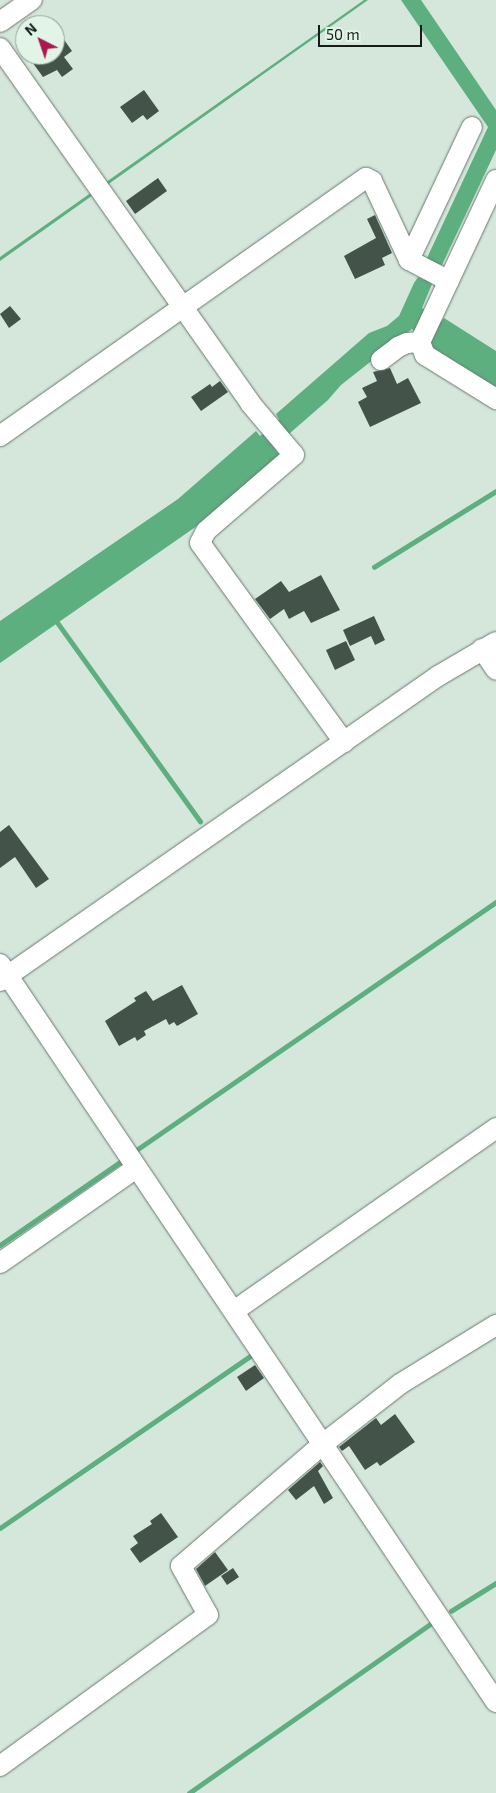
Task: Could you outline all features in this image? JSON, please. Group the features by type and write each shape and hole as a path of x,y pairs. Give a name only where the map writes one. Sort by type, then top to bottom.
{"street":[{"path":"0,22 32,0"},
{"path":"0,48 183,308 268,424 294,455 206,531 200,543 344,742"},
{"path":"429,271 472,127"},
{"path":"0,436 366,178 372,180 429,271 436,310 421,340 425,355 496,399"},
{"path":"429,271 496,180"},
{"path":"381,360 398,347 421,340"},
{"path":"496,670 489,645 438,676 344,742 3,973 234,1311 496,1702"},
{"path":"234,1311 496,1128"},
{"path":"0,1263 131,1160"},
{"path":"0,1766 208,1615 181,1566 323,1444 400,1384 496,1325"}],"shaded area":[{"path":"364,0 368,0 0,261 0,257"},
{"path":"401,0 421,0 496,110 496,150 442,265 436,263 427,281 432,284 422,308 441,322 444,318 496,351 496,387 429,345 412,329 341,385 328,400 274,447 280,456 207,519 0,663 0,621 178,499 256,431 260,436 279,420 276,414 369,333 387,326 399,316 418,277 424,280 432,261 427,258 488,127"}],"building":[{"path":"65,41 72,51 65,56"},
{"path":"65,58 73,69 62,77 57,70 43,77 34,65 65,65"},
{"path":"144,90 159,111 147,120 143,115 132,123 120,107"},
{"path":"158,178 167,191 135,214 126,201"},
{"path":"375,215 392,253 382,258 385,265 355,279 344,256 376,238 367,219"},
{"path":"10,306 21,319 9,328 0,314"},
{"path":"390,368 397,384 408,378 421,403 370,427 358,402 367,397 362,388 377,381 373,372"},
{"path":"220,381 228,392 201,411 191,397 210,384 212,387"},
{"path":"321,575 340,610 311,623 304,611 289,619 284,609 270,619 255,599 281,581 289,592"},
{"path":"374,616 385,640 375,645 371,636 350,646 343,630"},
{"path":"346,641 355,660 335,670 326,650"},
{"path":"9,825 49,879 36,888 15,857 0,868 0,832"},
{"path":"182,985 198,1014 177,1026 174,1022 169,1025 166,1019 144,1031 146,1035 137,1041 135,1037 119,1046 105,1021 136,1001 134,998 146,991 153,1001"},
{"path":"255,1365 264,1378 246,1391 237,1377"},
{"path":"395,1414 415,1442 380,1466 377,1462 365,1470 349,1446 342,1451 339,1447 376,1418 381,1425"},
{"path":"320,1462 323,1466 318,1471 333,1498 324,1504 314,1486 296,1500 288,1490"},
{"path":"161,1513 178,1537 140,1563 130,1549 138,1543 133,1536 152,1524 150,1521"},
{"path":"215,1552 228,1570 205,1586 196,1569"},
{"path":"233,1568 239,1577 227,1585 221,1576"}],"waterway":[{"path":"374,567 496,491"},
{"path":"55,619 200,821"},
{"path":"132,1153 496,902"},
{"path":"0,1245 124,1159"},
{"path":"0,1528 252,1355"},
{"path":"451,1611 496,1583"},
{"path":"189,1793 432,1623"}]}
